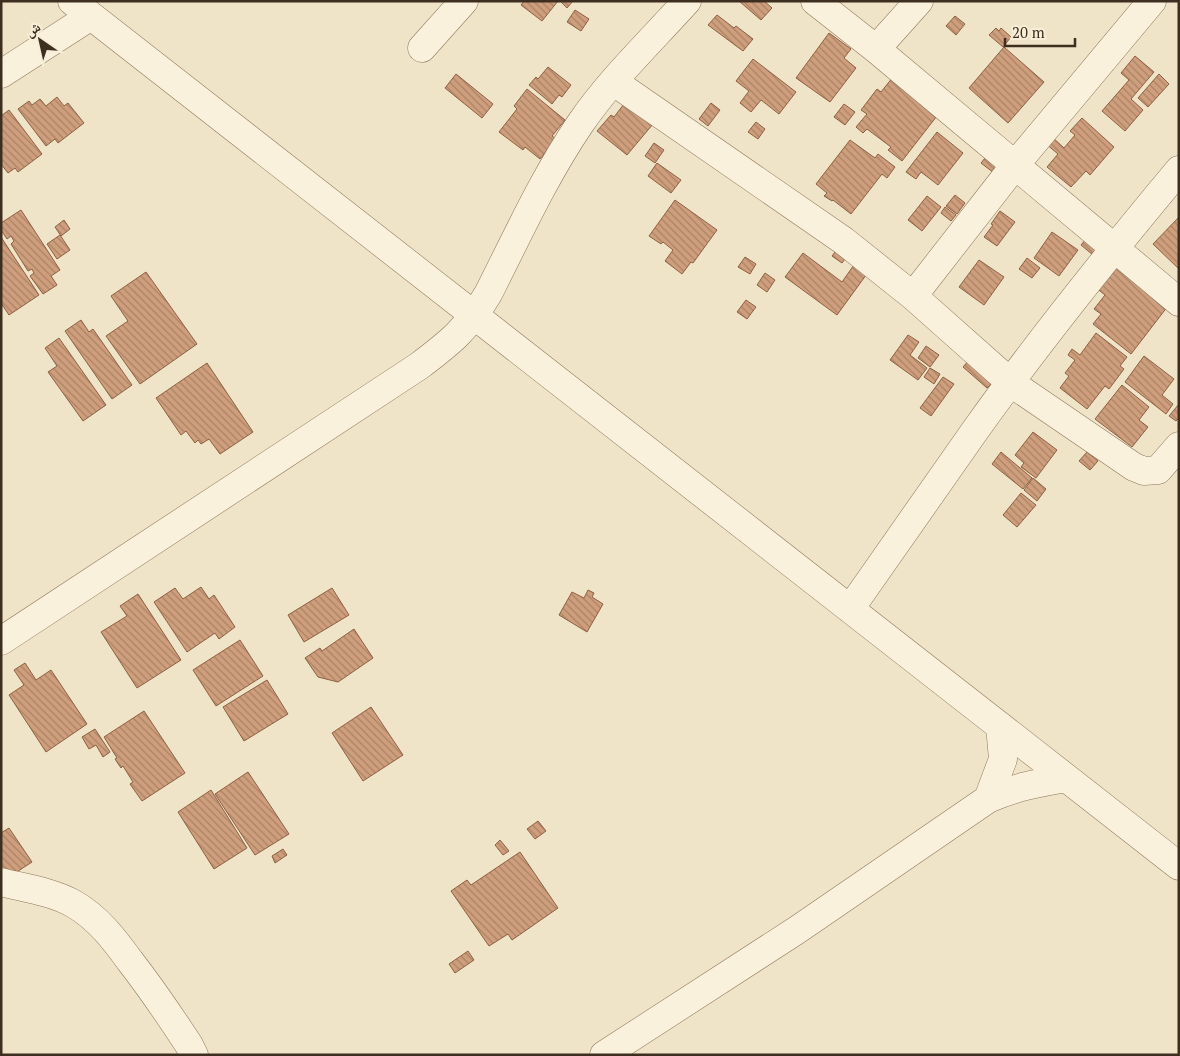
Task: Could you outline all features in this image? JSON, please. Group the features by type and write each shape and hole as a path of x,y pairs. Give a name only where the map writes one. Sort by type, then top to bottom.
{"street":[{"path":"422,48 464,1"},
{"path":"1,641 419,366 452,341 475,316 560,155 581,123 614,82 687,1"},
{"path":"815,1 876,49 1179,302"},
{"path":"876,49 919,1"},
{"path":"913,296 1015,165 1152,1"},
{"path":"1,74 81,9 1179,866"},
{"path":"614,82 844,241 913,296 1011,383 1134,467 1144,471 1158,470 1179,446"},
{"path":"850,609 1011,383 1114,248 1179,170"},
{"path":"988,799 1003,759 1000,726"},
{"path":"604,1055 797,930 988,799 1026,785 1066,778"},
{"path":"1,882 58,897 75,904 96,920 109,933 152,989 194,1055"}],"building":[{"path":"524,1 558,1 542,21 521,5"},
{"path":"560,1 573,1 567,8"},
{"path":"739,1 764,1 772,8 761,20"},
{"path":"575,10 589,19 581,31 567,22"},
{"path":"717,15 753,39 743,51 708,25"},
{"path":"955,16 965,24 956,35 946,26"},
{"path":"996,28 999,31 1001,28 1011,37 1003,47 989,35"},
{"path":"829,33 851,49 844,58 856,68 830,102 796,78"},
{"path":"1004,47 1044,82 1008,123 969,88"},
{"path":"1135,56 1154,72 1131,99 1143,110 1125,131 1102,111 1129,80 1121,73"},
{"path":"753,59 796,92 779,114 761,100 751,112 740,103 749,91 736,81"},
{"path":"548,67 571,85 562,97 559,95 552,104 529,85 536,77 538,79"},
{"path":"456,74 493,104 482,118 445,88"},
{"path":"1159,74 1169,84 1148,107 1138,98"},
{"path":"893,77 940,112 902,161 888,150 891,147 867,129 863,133 856,127 867,114 861,110 877,89 881,92"},
{"path":"527,89 565,120 552,136 556,139 540,159 525,147 523,150 499,132 517,109 514,106"},
{"path":"57,97 64,106 68,103 84,123 58,143 55,139 46,146 18,109 29,101 32,105 40,99 46,106"},
{"path":"711,103 720,110 708,126 699,119"},
{"path":"624,104 653,124 627,155 597,131 611,115 614,117"},
{"path":"844,104 855,112 845,125 834,117"},
{"path":"9,110 42,154 18,172 15,168 8,173 1,164 1,116"},
{"path":"1082,118 1114,147 1090,175 1086,171 1071,187 1047,167 1058,154 1045,143 1051,136 1064,148 1075,135 1070,131"},
{"path":"756,122 765,129 758,139 748,132"},
{"path":"937,132 963,153 938,185 921,172 916,179 906,172"},
{"path":"850,140 875,158 878,154 895,167 887,178 882,174 851,214 833,200 824,196 827,193 816,184"},
{"path":"654,143 664,150 655,163 645,156"},
{"path":"990,152 1003,161 994,173 981,163"},
{"path":"657,163 681,180 671,193 648,176"},
{"path":"955,195 965,203 957,214 946,206"},
{"path":"927,196 941,207 922,231 908,220"},
{"path":"675,200 717,230 693,263 691,262 682,274 665,261 673,250 663,242 661,244 649,236"},
{"path":"945,207 956,215 951,221 941,213"},
{"path":"21,210 60,270 51,276 57,285 43,294 30,276 34,273 32,269 28,271 11,244 14,241 11,236 7,239 1,230 1,223"},
{"path":"1000,211 1015,222 997,246 984,237"},
{"path":"1179,217 1179,269 1153,244"},
{"path":"64,220 70,229 61,236 55,227"},
{"path":"1052,232 1078,250 1059,276 1034,258"},
{"path":"1091,233 1103,243 1093,255 1081,245"},
{"path":"60,235 70,250 57,259 47,244"},
{"path":"1,237 39,295 9,315 1,303"},
{"path":"838,248 848,255 842,263 832,256"},
{"path":"803,253 842,282 856,262 869,271 837,315 785,277"},
{"path":"745,257 756,264 750,274 738,267"},
{"path":"1027,258 1040,268 1032,278 1019,269"},
{"path":"979,260 1004,277 984,305 959,287"},
{"path":"1113,264 1168,306 1131,354 1093,324 1101,314 1094,309 1105,295 1095,287"},
{"path":"146,272 197,344 140,384 106,336 128,321 111,296"},
{"path":"765,273 775,280 767,292 757,285"},
{"path":"746,300 756,307 747,319 737,312"},
{"path":"81,320 89,332 93,329 132,385 112,399 65,331"},
{"path":"1096,333 1127,357 1120,366 1124,369 1109,389 1105,386 1087,409 1060,388 1069,376 1065,373 1075,360 1068,355 1072,349 1080,355"},
{"path":"908,335 919,342 910,355 927,368 918,380 890,360"},
{"path":"59,338 106,405 83,421 48,372 57,366 45,348"},
{"path":"926,346 939,355 930,367 918,358"},
{"path":"1144,356 1174,379 1162,395 1173,404 1166,414 1125,382"},
{"path":"971,358 995,380 987,388 963,367"},
{"path":"207,363 253,432 220,454 209,439 201,444 198,440 195,443 186,431 181,435 156,398"},
{"path":"930,368 940,374 934,384 924,377"},
{"path":"943,377 954,384 931,416 920,408"},
{"path":"1122,385 1149,407 1139,420 1148,427 1132,447 1095,419"},
{"path":"1179,404 1179,418 1176,421 1169,416"},
{"path":"1033,432 1057,450 1036,478 1021,467 1024,463 1015,455"},
{"path":"1001,452 1032,478 1023,489 992,464"},
{"path":"1087,452 1098,461 1090,470 1079,461"},
{"path":"1033,478 1046,489 1037,501 1024,490"},
{"path":"1021,493 1036,505 1017,527 1003,515"},
{"path":"201,587 209,599 214,595 235,627 219,639 215,633 187,652 154,602 175,588 183,599"},
{"path":"332,588 349,615 304,642 288,615"},
{"path":"588,590 594,593 592,597 603,604 587,632 559,615 572,592 584,598"},
{"path":"138,594 181,660 137,688 101,632 127,616 120,606"},
{"path":"354,629 373,658 338,682 318,677 305,658 320,648 322,651"},
{"path":"240,640 263,676 216,706 193,670"},
{"path":"25,663 36,680 51,670 87,724 46,752 9,695 24,685 14,670"},
{"path":"267,680 288,714 244,741 223,707"},
{"path":"371,707 403,755 363,781 332,733"},
{"path":"144,711 185,773 142,801 130,784 133,782 123,766 121,768 115,759 117,758 104,737"},
{"path":"95,729 110,752 103,757 96,745 89,749 82,737"},
{"path":"248,772 289,834 255,855 215,794"},
{"path":"211,790 247,848 214,869 178,812"},
{"path":"538,821 546,831 535,839 527,829"},
{"path":"9,828 32,862 9,877 1,871 1,833"},
{"path":"500,840 509,851 503,855 495,845"},
{"path":"283,849 287,855 275,863 272,856"},
{"path":"520,852 558,908 512,940 508,934 489,946 451,891 467,880 471,885"},
{"path":"468,951 474,960 455,973 449,964"}]}
